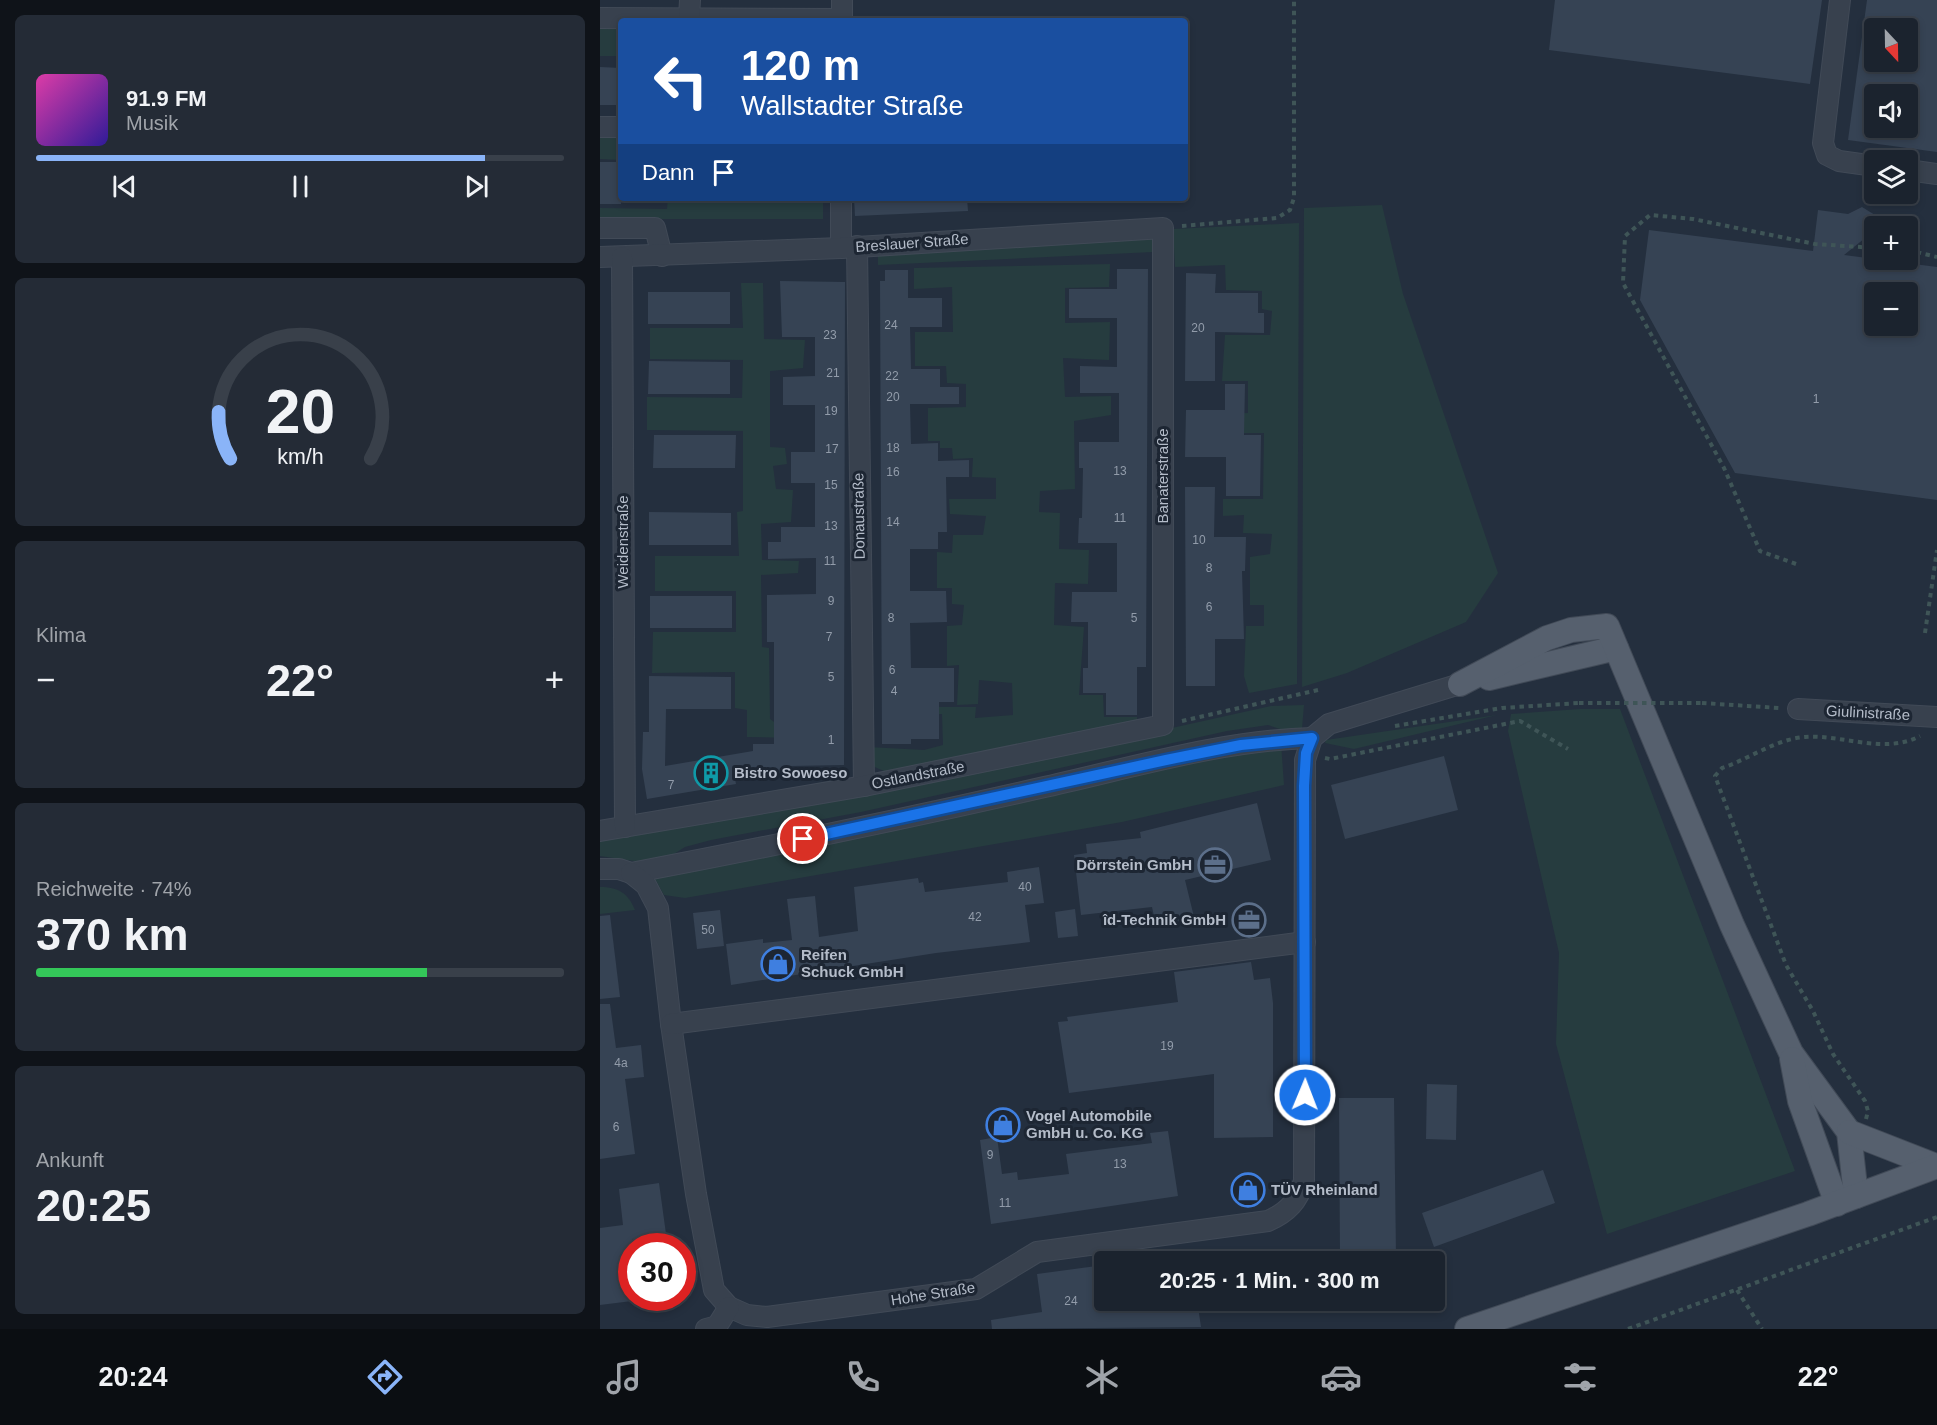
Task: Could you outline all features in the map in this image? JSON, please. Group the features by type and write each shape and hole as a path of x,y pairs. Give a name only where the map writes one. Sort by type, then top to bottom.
{"main road":[{"path":"1460,684 1547,638 1571,630 1607,626 1732,925 1791,1053 1849,1132 1937,1166"},
{"path":"1460,684 1616,648"},
{"path":"1791,1053 1800,1101 1847,1200"},
{"path":"1847,1200 1849,1132"},
{"path":"1467,1329 1847,1200 1937,1166"}],"street":[{"path":"1840,0 1823,143 1827,155 1839,161 1864,164"},
{"path":"600,18 690,9 842,13"},
{"path":"600,127 618,127"},
{"path":"1918,171 1937,174"},
{"name":"Donaustraße","path":"841,201 849,247 864,786"},
{"path":"600,228 655,228 662,256"},
{"name":"Breslauer Straße","path":"600,257 849,247 1163,228"},
{"name":"Banaterstraße","path":"1163,228 1163,725"},
{"name":"Weidenstraße","path":"622,257 625,827"},
{"path":"631,873 870,826 1241,745 1309,745 1329,724 1460,684"},
{"name":"Giulinistraße","path":"1798,709 1933,724"},
{"name":"Ostlandstraße","path":"600,831 864,786 1163,725"},
{"name":"Hohe Straße","path":"729,1307 747,1315 767,1317 975,1289 1037,1252 1268,1221 1282,1215 1300,1194 1304,1181 1309,745"},
{"path":"600,869 619,869 631,873 646,885 658,908 671,1024 696,1194 714,1290 729,1307 717,1326 706,1329"},
{"path":"671,1024 1305,942"}],"path":[{"path":"1163,228 1277,218 1290,210 1294,198 1294,0"},
{"path":"1796,564 1760,551 1724,468 1623,283 1625,236 1650,215 1693,219 1815,244 1864,247"},
{"path":"1918,252 1937,257"},
{"path":"1925,633 1937,550"},
{"path":"1163,725 1318,690"},
{"path":"1436,719 1502,708 1579,703 1702,703 1798,709"},
{"path":"1309,745 1330,759 1520,721 1568,749"},
{"path":"1849,1132 1867,1118 1868,1111 1865,1101 1833,1054 1813,1011 1786,965 1715,776 1722,768 1782,741 1806,736 1895,743 1914,739 1933,724"},
{"path":"1628,1329 1937,1217"},
{"path":"1737,1290 1762,1329"}],"green space":[{"path":"600,28 618,28 618,56 600,56"},
{"path":"600,130 618,130 618,160 600,159"},
{"path":"668,201 823,201 823,219 600,219 600,208 667,209"},
{"path":"1382,205 1403,294 1498,573 1466,622 1347,673 1302,687 1304,208"},
{"path":"1299,223 1297,684 1249,693 1244,676 1246,626 1264,626 1264,605 1250,605 1250,557 1270,554 1272,534 1243,533 1244,515 1223,516 1223,499 1263,499 1264,433 1220,433 1219,414 1248,413 1248,381 1222,381 1225,335 1270,335 1272,311 1262,309 1262,291 1226,290 1225,265 1175,267 1173,229"},
{"path":"1152,236 1153,252 878,265 878,249"},
{"path":"1110,264 1109,287 1065,288 1065,323 1110,322 1109,360 1063,358 1065,397 1111,396 1111,415 1074,421 1075,489 1040,491 1039,512 1060,513 1059,549 1089,550 1088,584 1055,583 1054,625 1084,627 1079,695 1103,695 1104,717 1137,717 1137,722 886,772 868,764 868,747 924,750 943,745 942,714 917,715 918,707 976,707 975,718 1013,715 1012,683 979,680 978,704 957,705 959,665 947,666 947,626 962,625 964,605 952,604 952,588 937,588 937,552 952,553 953,535 983,535 986,516 950,514 949,499 996,499 996,478 972,477 973,458 953,459 952,448 940,448 940,441 928,441 928,408 966,407 966,384 947,383 946,366 915,366 915,332 953,332 952,287 914,289 914,268"},
{"path":"741,283 763,283 764,339 805,340 803,368 770,371 770,447 785,448 787,464 773,466 776,489 793,490 791,522 761,524 762,560 799,561 798,573 761,575 762,647 769,648 770,719 796,738 747,737 747,710 735,708 735,672 652,673 653,632 736,632 736,591 655,591 655,556 739,556 737,512 743,511 743,431 647,430 647,397 742,398 743,360 650,359 650,328 743,328"},
{"path":"1304,705 1302,729 1289,732 1268,725 1227,731 861,812 711,840 685,847 666,859 647,863 600,856 600,838 685,827 887,785 888,791 1271,706"},
{"path":"1580,709 1620,709 1795,1171 1607,1234 1556,1044 1559,953 1508,731 1511,714"},
{"path":"1497,715 1354,749 1325,743 1326,740"},
{"path":"1281,743 1284,785 1122,822 685,898 664,895 655,879 656,876 885,831"},
{"path":"600,887 622,892 635,910 600,914"}],"building":[{"path":"1555,0 1822,0 1810,84 1549,50"},
{"path":"1867,0 1937,0 1937,152 1848,140 1864,22 1864,72 1918,72 1918,18 1865,18"},
{"path":"600,67 618,68 618,105 600,105"},
{"path":"600,162 618,162 618,201 621,201 621,204 600,204"},
{"path":"854,201 967,201 968,211 855,216"},
{"path":"1862,207 1875,215 1864,216 1864,239 1844,255 1864,258 1864,270 1918,270 1918,265 1937,267 1937,500 1735,473 1640,300 1649,230 1813,251 1818,210 1848,214"},
{"path":"1117,269 1148,269 1146,667 1137,667 1137,715 1106,715 1106,693 1083,693 1083,668 1088,668 1088,622 1071,622 1072,592 1117,592 1117,543 1078,543 1079,518 1082,518 1083,468 1079,468 1079,442 1119,442 1119,393 1080,393 1080,366 1117,367 1117,318 1069,318 1069,289 1117,289"},
{"path":"885,270 908,270 908,298 942,298 942,327 910,327 911,369 940,369 940,387 959,387 959,404 910,404 911,444 938,443 938,461 969,460 969,477 946,477 947,532 938,532 938,549 910,549 910,591 946,591 947,622 910,623 911,668 954,668 954,702 939,702 939,739 911,739 911,744 882,744 880,281 885,281"},
{"path":"1186,273 1216,274 1215,293 1258,293 1258,313 1264,313 1264,333 1215,332 1215,381 1185,381"},
{"path":"780,281 845,282 844,765 791,766 791,774 734,774 736,784 647,799 642,769 643,732 649,732 649,676 731,677 731,709 666,709 665,766 753,751 753,744 774,744 774,642 767,642 767,595 816,594 816,558 768,559 768,542 781,542 781,527 815,527 815,483 791,483 791,452 815,452 815,405 783,405 783,377 815,376 815,337 782,337"},
{"path":"648,292 730,292 730,324 648,324"},
{"path":"649,361 730,362 730,394 648,394"},
{"path":"1225,384 1245,384 1244,435 1261,435 1260,496 1226,496 1226,457 1185,457 1186,410 1225,410"},
{"path":"654,435 736,435 735,468 653,468"},
{"path":"1185,487 1215,487 1214,537 1246,537 1245,571 1242,571 1244,639 1215,639 1215,686 1186,686"},
{"path":"649,512 731,513 731,545 649,545"},
{"path":"650,596 732,596 732,628 650,628"},
{"path":"1444,756 1458,810 1345,839 1331,785"},
{"path":"1257,803 1271,860 1185,880 1194,917 1156,926 1152,907 1081,915 1074,855 1087,853 1086,844 1141,838 1140,832"},
{"path":"1039,867 1044,903 1025,905 1030,942 936,953 731,985 726,944 763,939 763,943 792,940 787,899 815,896 819,937 858,931 854,887 918,878 919,883 923,882 925,892 1008,882 1007,872"},
{"path":"1075,909 1078,936 1058,938 1055,912"},
{"path":"720,910 724,946 697,949 693,913"},
{"path":"610,915 620,997 600,999 600,916"},
{"path":"1251,962 1254,980 1270,978 1273,1003 1273,1137 1214,1138 1214,1074 1069,1093 1058,1022 1068,1021 1067,1017 1178,1002 1174,972"},
{"path":"600,1004 610,1004 616,1048 641,1045 644,1077 625,1079 635,1154 600,1159"},
{"path":"1427,1084 1457,1085 1456,1140 1426,1139"},
{"path":"1339,1098 1394,1098 1396,1251 1340,1251"},
{"path":"1168,1131 1178,1196 991,1224 980,1140 997,1137 1002,1174 1017,1172 1018,1180 1069,1174 1066,1154 1152,1143 1150,1133"},
{"path":"1543,1170 1555,1203 1434,1247 1422,1213"},
{"path":"659,1183 666,1233 618,1233 618,1303 600,1305 600,1228 623,1225 619,1189"},
{"path":"1094,1266 1094,1311 1199,1311 1201,1327 992,1329 991,1320 1042,1312 1037,1274"}],"place":[{"name":"Bistro Sowoeso","path":"711,773"},
{"name":"Dörrstein GmbH","path":"1215,865"},
{"name":"îd-Technik GmbH","path":"1249,920"},
{"name":"Reifen Schuck GmbH","path":"778,964"},
{"name":"Vogel Automobile GmbH u. Co. KG","path":"1003,1125"},
{"name":"TÜV Rheinland","path":"1248,1190"}],"route":[{"path":"803,839 1241,745 1291,738 1312,738 1306,753 1304,786 1305,1095"}]}
